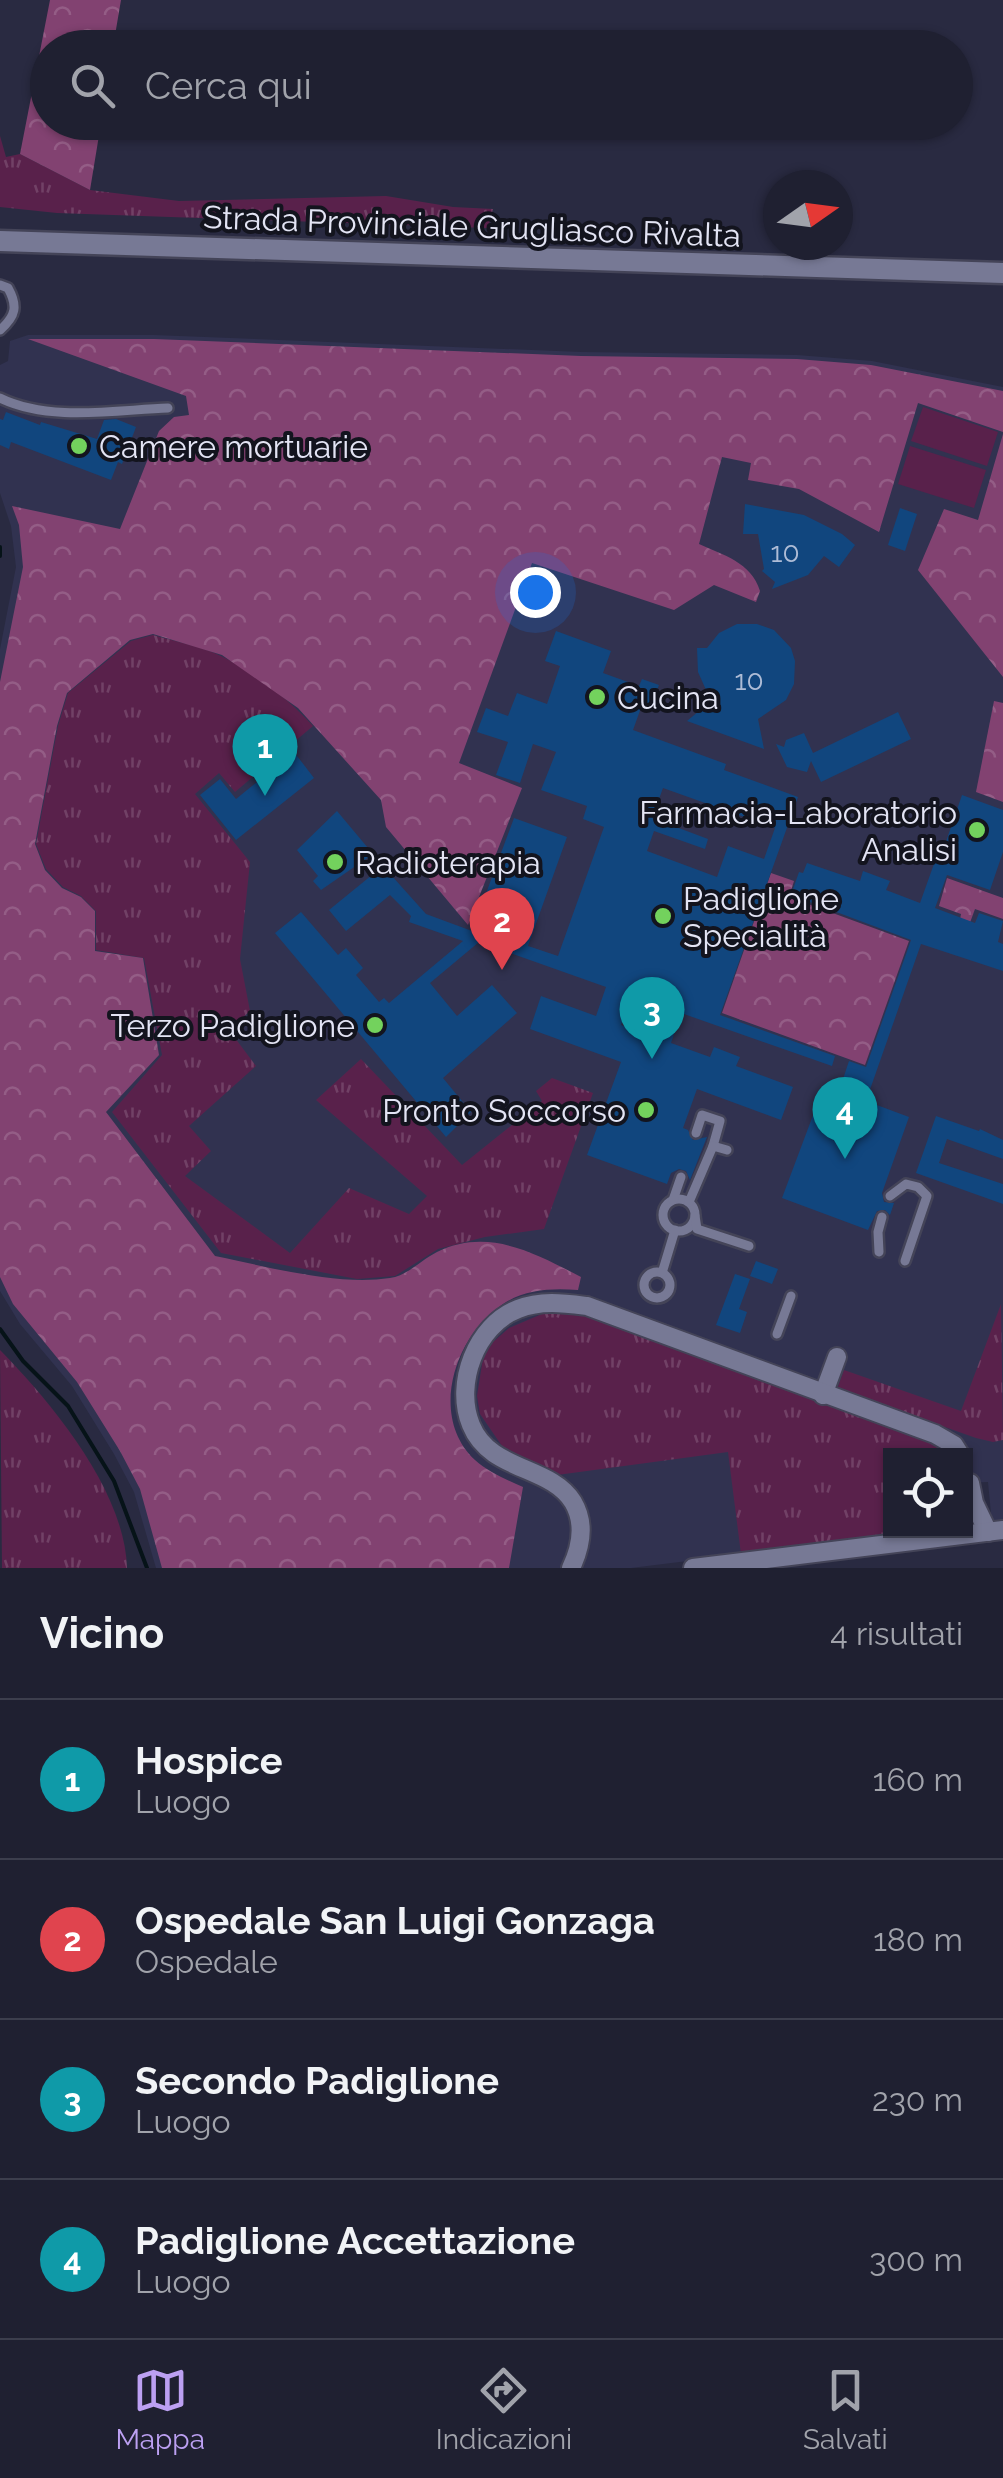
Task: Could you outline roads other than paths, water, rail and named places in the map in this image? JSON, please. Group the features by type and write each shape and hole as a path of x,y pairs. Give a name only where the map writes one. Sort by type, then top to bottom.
{"street":[{"name":"Strada Provinciale Grugliasco Rivalta","path":"0,241 1003,273"},
{"path":"571,1568 581,1545 581,1530 570,1498 550,1483 492,1454 471,1427 467,1411 465,1395 476,1348 509,1313 554,1302 587,1306 935,1434 956,1448"},
{"path":"823,1395 837,1357"},
{"path":"973,1500 995,1531"},
{"path":"692,1568 910,1538"}],"lane":[{"path":"0,285 8,288 15,302 14,314 0,330"},
{"path":"0,398 19,408 42,411 168,408"},
{"path":"696,1133 702,1115 720,1121 689,1202 698,1229 748,1246"},
{"path":"713,1146 727,1150"},
{"path":"675,1230 664,1218 665,1207 673,1200 681,1177"},
{"path":"890,1196 906,1184 918,1187 928,1196 905,1261"},
{"path":"673,1200 689,1202"},
{"path":"675,1230 688,1228 695,1216"},
{"path":"880,1252 878,1232 882,1217"},
{"path":"662,1272 675,1230"},
{"path":"777,1334 791,1296"}],"waterway":[{"path":"0,547 0,556"},
{"path":"0,1329 23,1361 68,1406 114,1481 147,1568"}],"place":[{"name":"Camere mortuarie","path":"79,446"},
{"name":"Cucina","path":"597,697"},
{"name":"Hospice","path":"265,796"},
{"name":"Farmacia-Laboratorio Analisi","path":"977,830"},
{"name":"Radioterapia","path":"335,862"},
{"name":"Padiglione Specialità","path":"663,916"},
{"name":"Ospedale San Luigi Gonzaga","path":"502,970"},
{"name":"Terzo Padiglione","path":"375,1025"},
{"name":"Secondo Padiglione","path":"652,1059"},
{"name":"Pronto Soccorso","path":"646,1110"},
{"name":"Padiglione Accettazione","path":"845,1159"}]}
